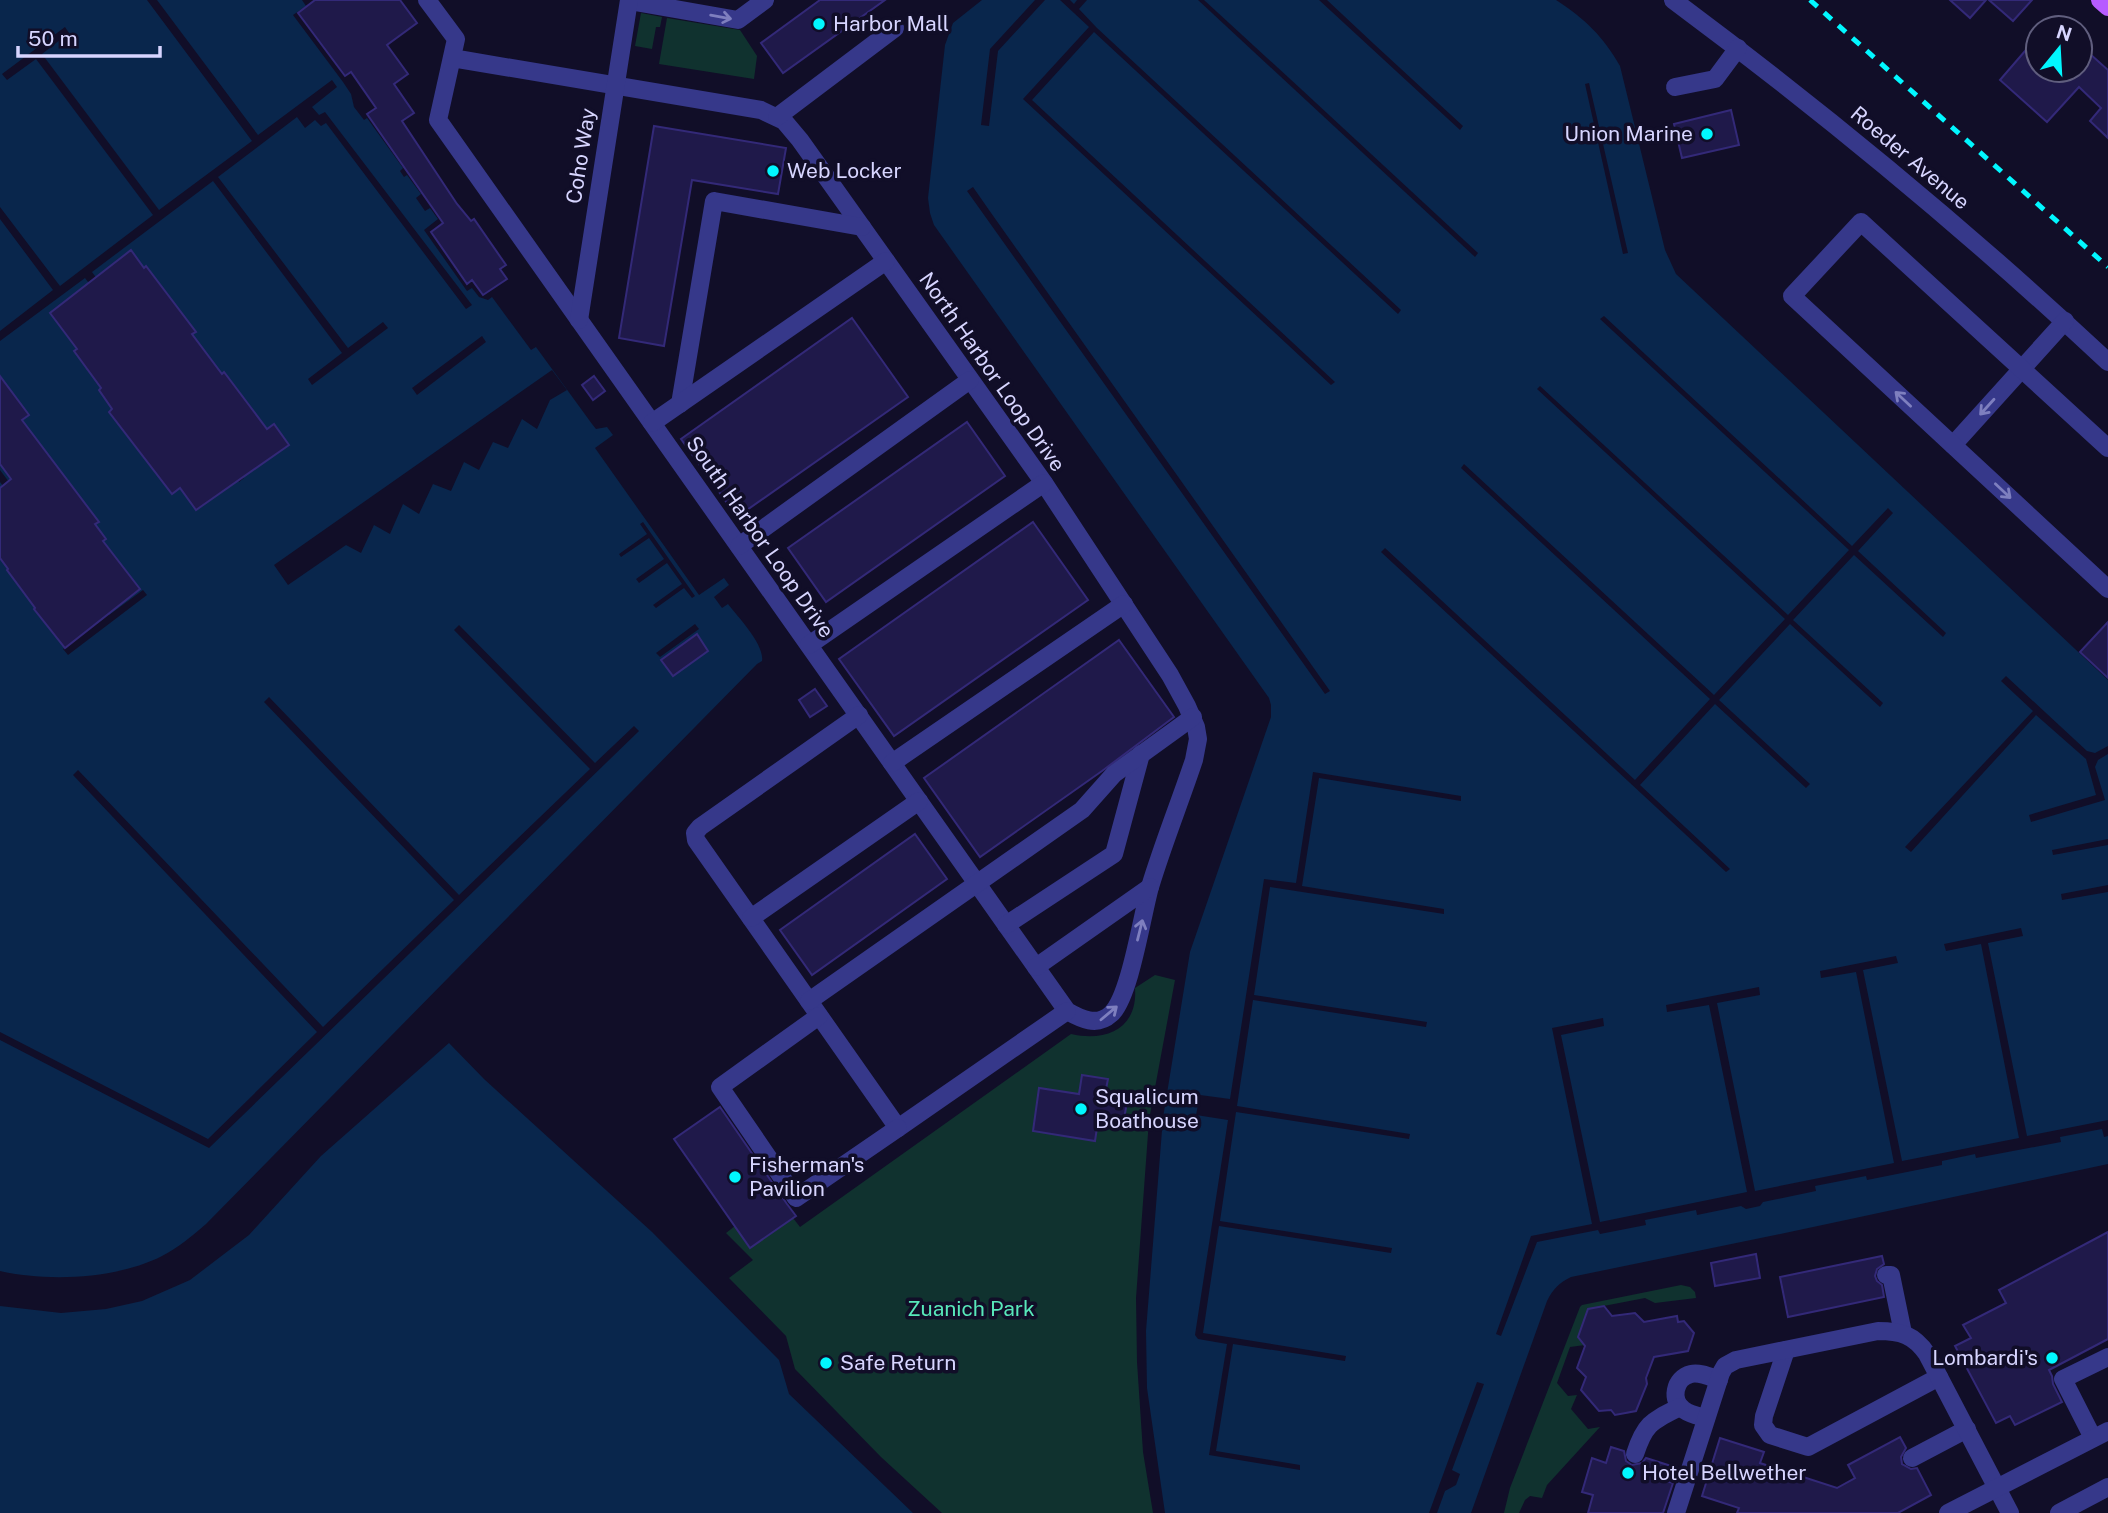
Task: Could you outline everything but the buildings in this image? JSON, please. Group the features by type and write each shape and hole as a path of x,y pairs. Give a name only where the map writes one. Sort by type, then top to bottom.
{"main road":[{"path":"2100,0 2108,7"}],"street":[{"name":"South Harbor Loop Drive","path":"427,0 456,39 438,120 1067,1011"},
{"path":"629,0 678,4 738,20 765,0"},
{"name":"Coho Way","path":"579,320 629,0"},
{"name":"Roeder Avenue","path":"1673,0 1738,48 1896,175 2108,362"},
{"path":"777,117 895,28"},
{"path":"1675,87 1715,79 1738,48"},
{"name":"North Harbor Loop Drive","path":"452,58 761,110 777,117 792,129 1044,483 1170,675 1193,717 1198,739 1194,760 1150,887 1125,988 1116,1009 1105,1018 1091,1021 1067,1011"},
{"path":"680,404 714,201 862,228"},
{"path":"2108,447 1861,222 1792,296 2108,589"},
{"path":"652,423 887,261"},
{"path":"1953,445 2064,321"},
{"path":"739,546 970,380"},
{"path":"809,645 1044,483"},
{"path":"892,763 1124,604"},
{"path":"859,715 695,833 696,840 898,1128"},
{"path":"1067,1011 796,1198 720,1087 814,1009 977,883 1082,810 1114,774 1193,717"},
{"path":"1006,925 1114,854 1141,754"},
{"path":"751,918 919,802"},
{"path":"1037,967 1150,887"},
{"path":"1886,1275 1891,1275 1903,1333"},
{"path":"1676,1513 1725,1366 1733,1361 1878,1331 1903,1333 1916,1340 1923,1348 2010,1513"},
{"path":"1786,1350 1763,1425 1770,1435 1808,1447 1940,1377"},
{"path":"1948,1513 2101,1434 2063,1379 2108,1357"},
{"path":"1706,1419 1688,1413 1680,1406 1675,1391 1677,1385 1686,1376 1700,1374 1719,1380"},
{"path":"1635,1454 1648,1427 1680,1406"},
{"path":"1912,1458 1967,1429"},
{"path":"2059,1513 2108,1486"}],"green space":[{"path":"641,13 662,17 660,27 656,27 652,49 635,46"},
{"path":"667,18 740,30 757,56 754,79 659,64"},
{"name":"Zuanich Park","path":"1155,975 1175,980 1149,1120 1136,1298 1143,1452 1153,1513 942,1513 881,1457 795,1369 786,1336 729,1278 753,1260 726,1233 735,1226 750,1248 793,1218 800,1227 1071,1034 1096,1036 1117,1029 1131,1014 1135,1002 1135,988"},
{"path":"1681,1285 1690,1287 1696,1298 1655,1303 1645,1298 1588,1309 1585,1345 1570,1347 1557,1383 1568,1396 1577,1395 1571,1409 1588,1429 1600,1427 1547,1485 1542,1498 1530,1496 1519,1513 1504,1513 1510,1488 1580,1307"}],"water":[{"path":"0,0 302,0 306,6 293,15 351,94 354,107 364,120 367,118 403,168 400,171 404,177 407,175 421,194 416,198 425,211 430,208 438,219 424,230 467,291 472,288 479,297 488,300 492,297 531,350 536,347 596,429 607,427 613,435 595,448 699,595 724,578 729,585 714,597 722,608 728,604 750,631 762,654 762,661 206,1224 174,1249 144,1264 125,1270 82,1276 40,1277 0,1271"},
{"path":"982,0 1556,0 1592,29 1620,66 1665,250 1676,274 2108,680 2108,1164 1567,1279 1547,1301 1471,1513 1165,1513 1147,1388 1146,1331 1163,1118 1190,952 1271,717 1271,705 1269,698 934,225 928,198 945,45 953,23"},
{"path":"449,1043 484,1079 652,1232 779,1360 789,1394 913,1513 0,1513 0,1306 61,1313 106,1309 142,1301 190,1280 249,1235 321,1156"}],"pier":[{"path":"147,0 157,0 258,135 332,80 337,87 312,107 319,115 325,112 472,305 466,309 326,123 321,126 315,120 305,128 297,117 218,177 348,348 383,322 388,328 312,385 308,379 342,353 213,181 92,272 244,478 239,482 85,278 0,341 0,331 53,290 0,219 0,207 60,286 153,215 36,59 7,80 2,74 65,27 69,33 42,54 159,210 252,141"},
{"path":"1035,0 1045,0 998,51 989,126 981,125 990,49"},
{"path":"1060,0 1070,0 1074,4 1077,0 1087,0 1079,9 1097,28 1401,310 1398,314 1094,32 1032,100 1335,382 1331,385 1023,99 1089,27"},
{"path":"1198,0 1204,0 1478,253 1475,257"},
{"path":"1319,0 1327,0 1463,126 1460,130"},
{"path":"1589,83 1628,253 1623,254 1585,84"},
{"path":"973,187 1330,691 1325,694 967,191"},
{"path":"1604,316 1852,546 1888,508 1893,513 1858,551 1946,633 1943,637 1854,555 1793,620 1883,703 1880,707 1790,624 1719,700 1810,784 1806,788 1715,704 1640,785 1730,869 1726,872 1381,552 1385,548 1635,780 1710,699 1461,468 1464,464 1714,695 1785,619 1537,389 1540,386 1788,615 1849,550 1600,319"},
{"path":"482,336 486,342 417,395 412,388"},
{"path":"552,370 567,390 550,400 537,429 522,419 508,448 493,442 479,470 464,462 451,491 433,484 419,514 403,504 390,534 374,525 361,553 346,545 288,585 274,565"},
{"path":"0,470 109,615 143,590 147,595 68,655 63,649 103,619 0,482"},
{"path":"643,522 695,596 692,598 684,588 656,608 653,605 682,584 667,563 639,583 636,579 664,559 649,538 621,557 619,554 647,534 640,524"},
{"path":"695,624 699,629 660,657 656,653"},
{"path":"459,625 595,763 634,726 639,731 209,1148 0,1040 0,1032 208,1139 317,1032 73,775 78,770 323,1027 454,900 264,702 269,697 459,895 590,769 454,630"},
{"path":"2006,676 2087,751 2095,753 2108,746 2108,754 2098,760 2095,767 2105,800 2031,822 2029,815 2096,795 2086,759 2036,715 1911,852 1905,847 2033,711 2001,681"},
{"path":"1313,772 1461,796 1461,801 1319,778 1302,886 1444,909 1444,914 1270,887 1254,995 1427,1022 1426,1027 1253,1000 1237,1106 1410,1134 1409,1139 1236,1112 1220,1221 1392,1248 1391,1253 1219,1226 1203,1333 1346,1356 1345,1361 1233,1344 1216,1451 1300,1465 1300,1470 1209,1455 1227,1344 1198,1339 1195,1335 1228,1120 1196,1115 1200,1095 1230,1099 1264,879 1296,883"},
{"path":"2108,839 2108,845 2053,855 2052,850"},
{"path":"2108,885 2108,892 2062,900 2061,894"},
{"path":"2021,928 2023,936 1988,943 2027,1136 2108,1120 2108,1136 2104,1137 2102,1129 2060,1137 2061,1142 1976,1158 1975,1154 1942,1161 1942,1165 1867,1180 1866,1176 1815,1186 1816,1191 1763,1202 1760,1206 1746,1209 1741,1206 1697,1215 1696,1210 1645,1220 1646,1225 1600,1234 1598,1230 1537,1242 1501,1336 1496,1334 1531,1236 1592,1224 1552,1028 1603,1018 1604,1026 1561,1035 1600,1222 1747,1192 1709,1005 1667,1012 1666,1005 1759,987 1760,995 1717,1003 1755,1191 1894,1163 1856,972 1821,978 1820,971 1896,956 1898,963 1863,970 1902,1161 2019,1138 1981,944 1946,951 1944,944"},
{"path":"1477,1382 1484,1384 1452,1470 1460,1474 1456,1485 1445,1491 1437,1513 1429,1513"}],"railway":[{"path":"1810,0 2108,267"}],"place":[{"name":"Harbor Mall","path":"819,24"},
{"name":"Union Marine","path":"1707,134"},
{"name":"Web Locker","path":"773,171"},
{"name":"Squalicum Boathouse","path":"1081,1109"},
{"name":"Fisherman's Pavilion","path":"735,1177"},
{"name":"Lombardi's","path":"2052,1358"},
{"name":"Safe Return","path":"826,1363"},
{"name":"Hotel Bellwether","path":"1628,1473"}]}
